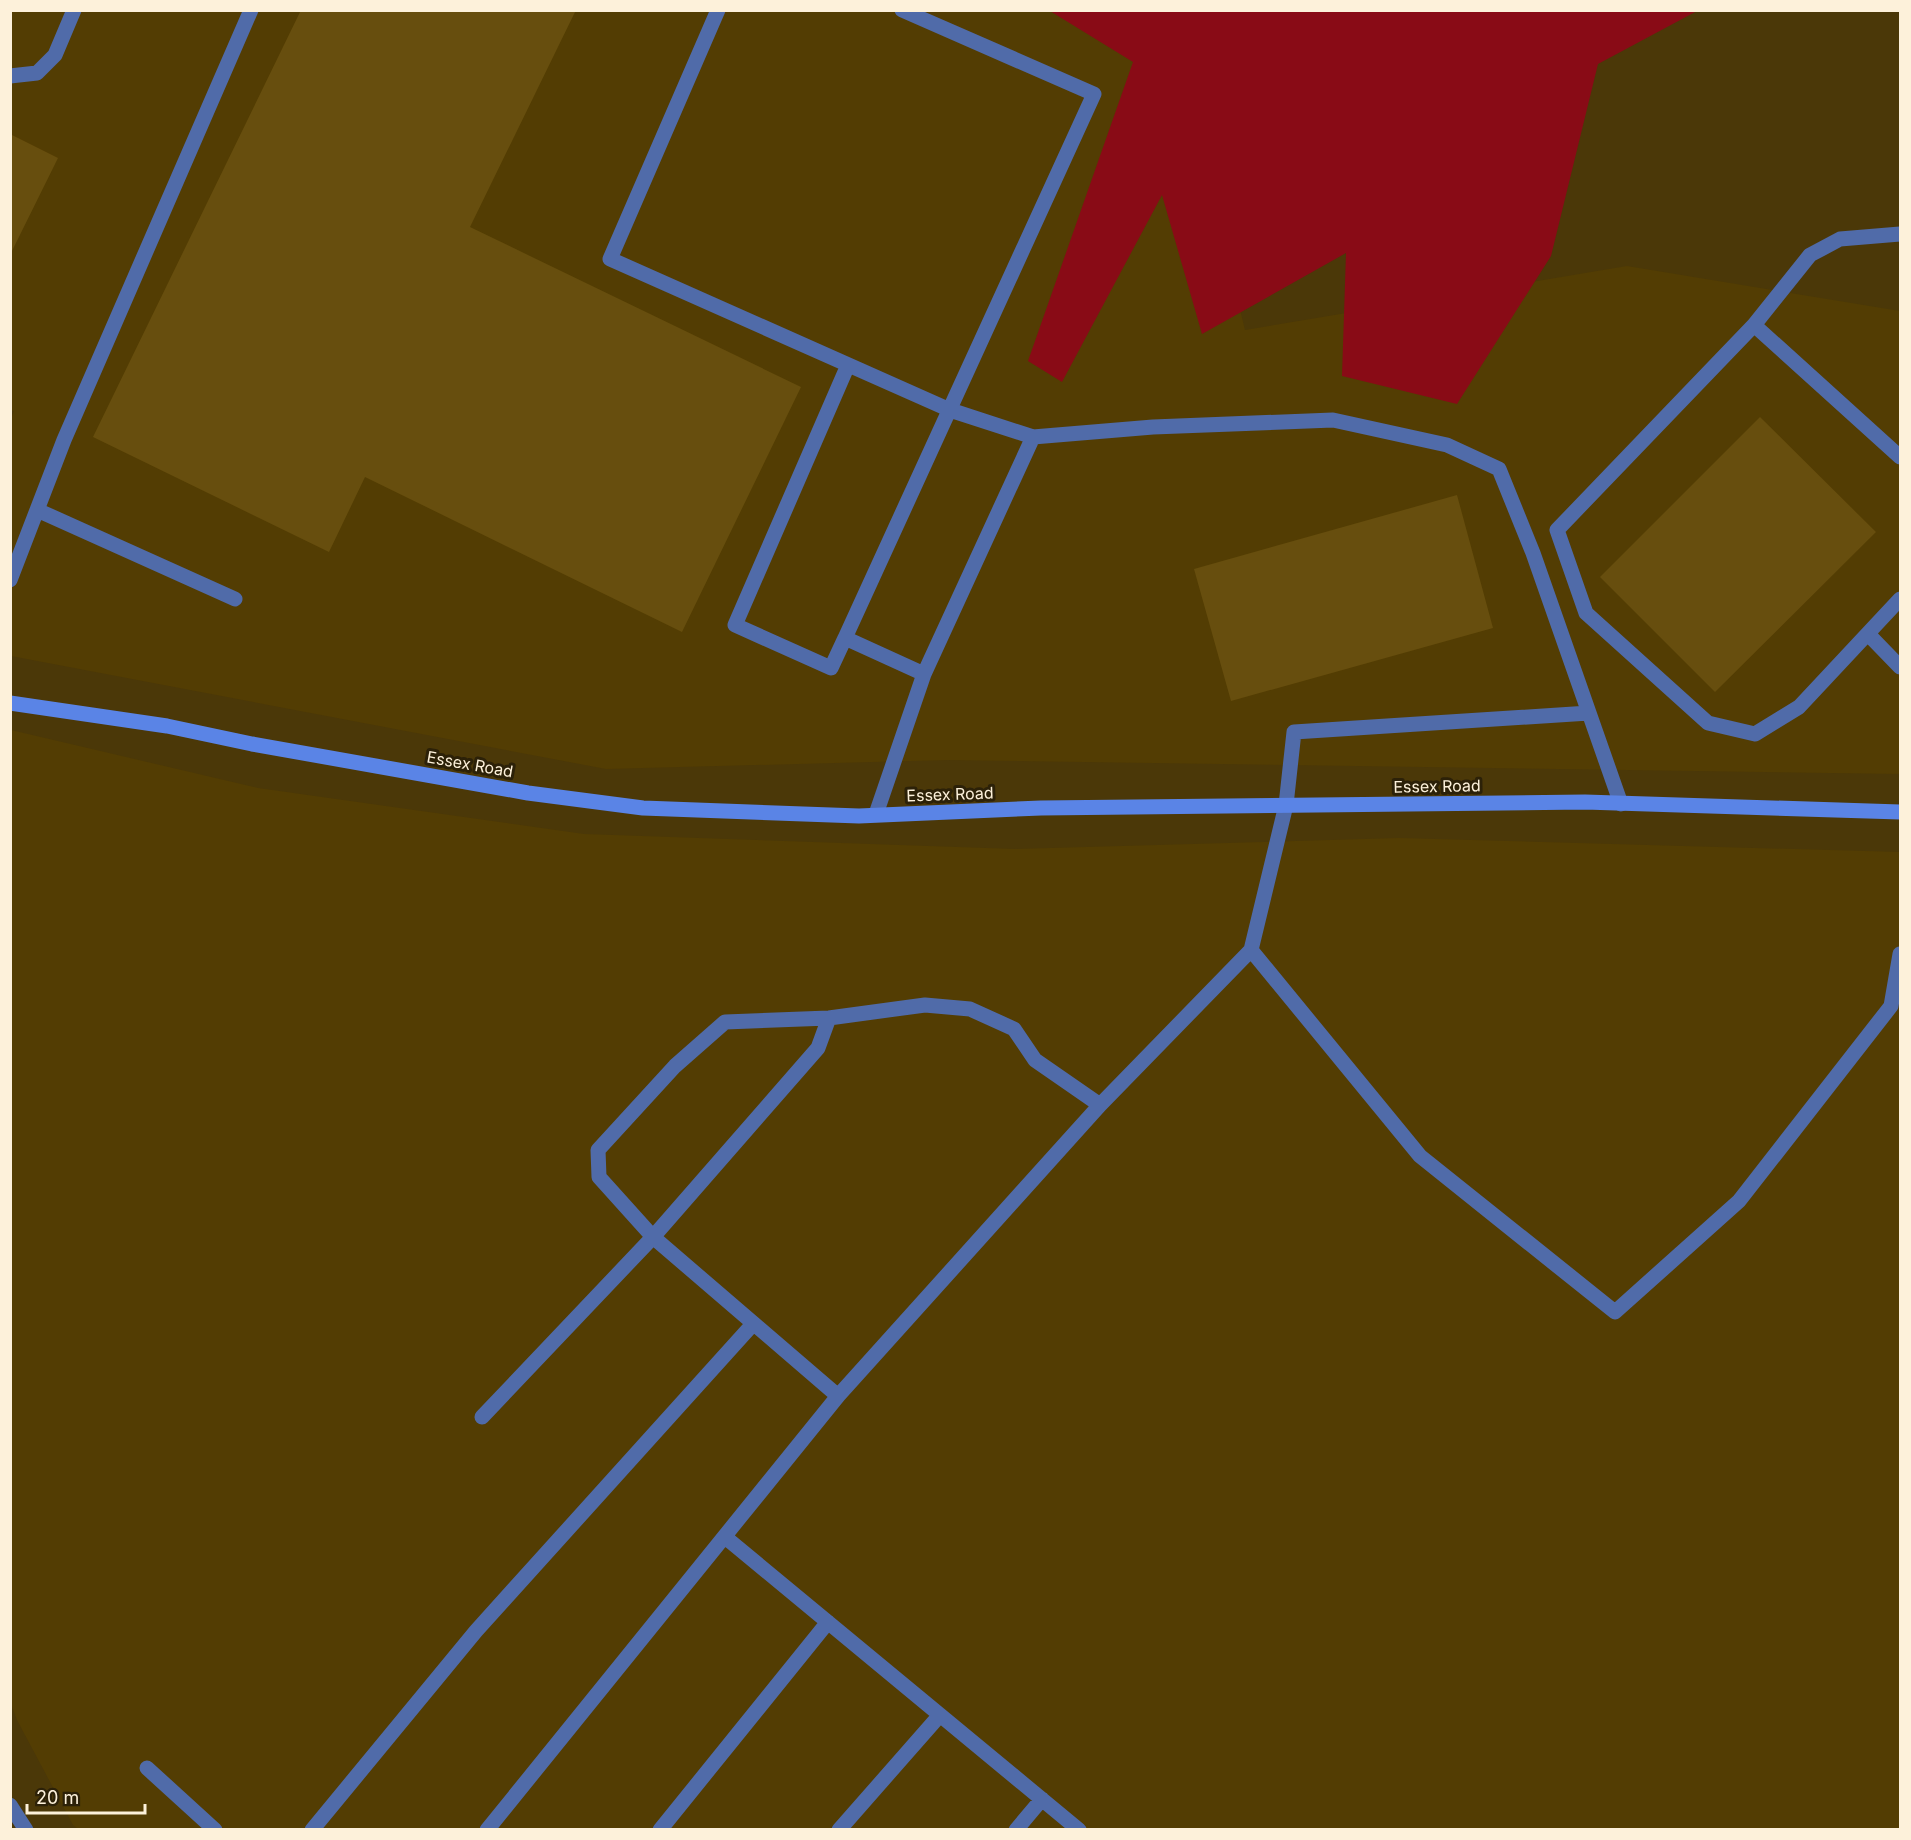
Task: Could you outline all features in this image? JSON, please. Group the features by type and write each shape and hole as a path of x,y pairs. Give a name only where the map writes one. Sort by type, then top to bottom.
{"street":[{"path":"10,76 37,73 55,55 74,10"},
{"path":"10,580 64,440 251,10"},
{"path":"718,10 610,259 950,410 1033,437 1153,427 1333,420 1447,445 1498,469 1533,553 1621,804"},
{"path":"848,365 735,626 831,668 1094,94 902,10"},
{"path":"1900,234 1840,240 1810,255 1754,326 1557,530 1586,613 1708,723 1755,734 1799,707 1900,599"},
{"path":"1754,326 1900,457"},
{"path":"876,814 924,674 1033,437"},
{"path":"37,510 235,599"},
{"path":"1868,634 1900,667"},
{"path":"846,638 924,674"},
{"name":"Essex Road","path":"10,703 167,726 252,744 516,791 643,808 876,814 1041,808 1621,804 1900,812"},
{"path":"487,1830 838,1396 1100,1105 1251,950 1286,805 1294,732 1589,713"},
{"path":"1251,950 1420,1156 1615,1312 1739,1201 1891,1006 1900,954"},
{"path":"838,1396 653,1237 599,1177 598,1150 675,1066 726,1022 829,1018 925,1005 970,1009 1014,1029 1035,1060 1100,1105"},
{"path":"482,1417 653,1237 818,1048 829,1018"},
{"path":"312,1830 476,1631 753,1324"},
{"path":"725,1537 1079,1830"},
{"path":"660,1830 828,1622"},
{"path":"839,1830 940,1715"},
{"path":"147,1768 214,1830"},
{"path":"1016,1830 1042,1799"},
{"path":"10,1805 26,1830"}],"shaded area":[{"path":"11,11 1119,11 1174,38 1245,330 1627,266 1900,311 1900,774 948,760 606,769 11,656 10,421 14,411 10,410"},
{"path":"1050,11 1697,11 1598,64 1551,256 1457,404 1342,376 1346,253 1202,334 1162,195 1062,382 1028,361 1133,62"},
{"path":"11,730 258,788 584,834 1015,849 1399,838 1900,852 1900,1829 78,1829 73,1825 17,1720 11,1704"}],"building":[{"path":"301,10 576,10 470,227 801,387 682,632 365,477 329,552 93,437"},
{"path":"10,134 58,158 10,255"},
{"path":"1760,417 1876,532 1715,692 1600,577"},
{"path":"1457,495 1493,628 1231,701 1194,569"}]}
